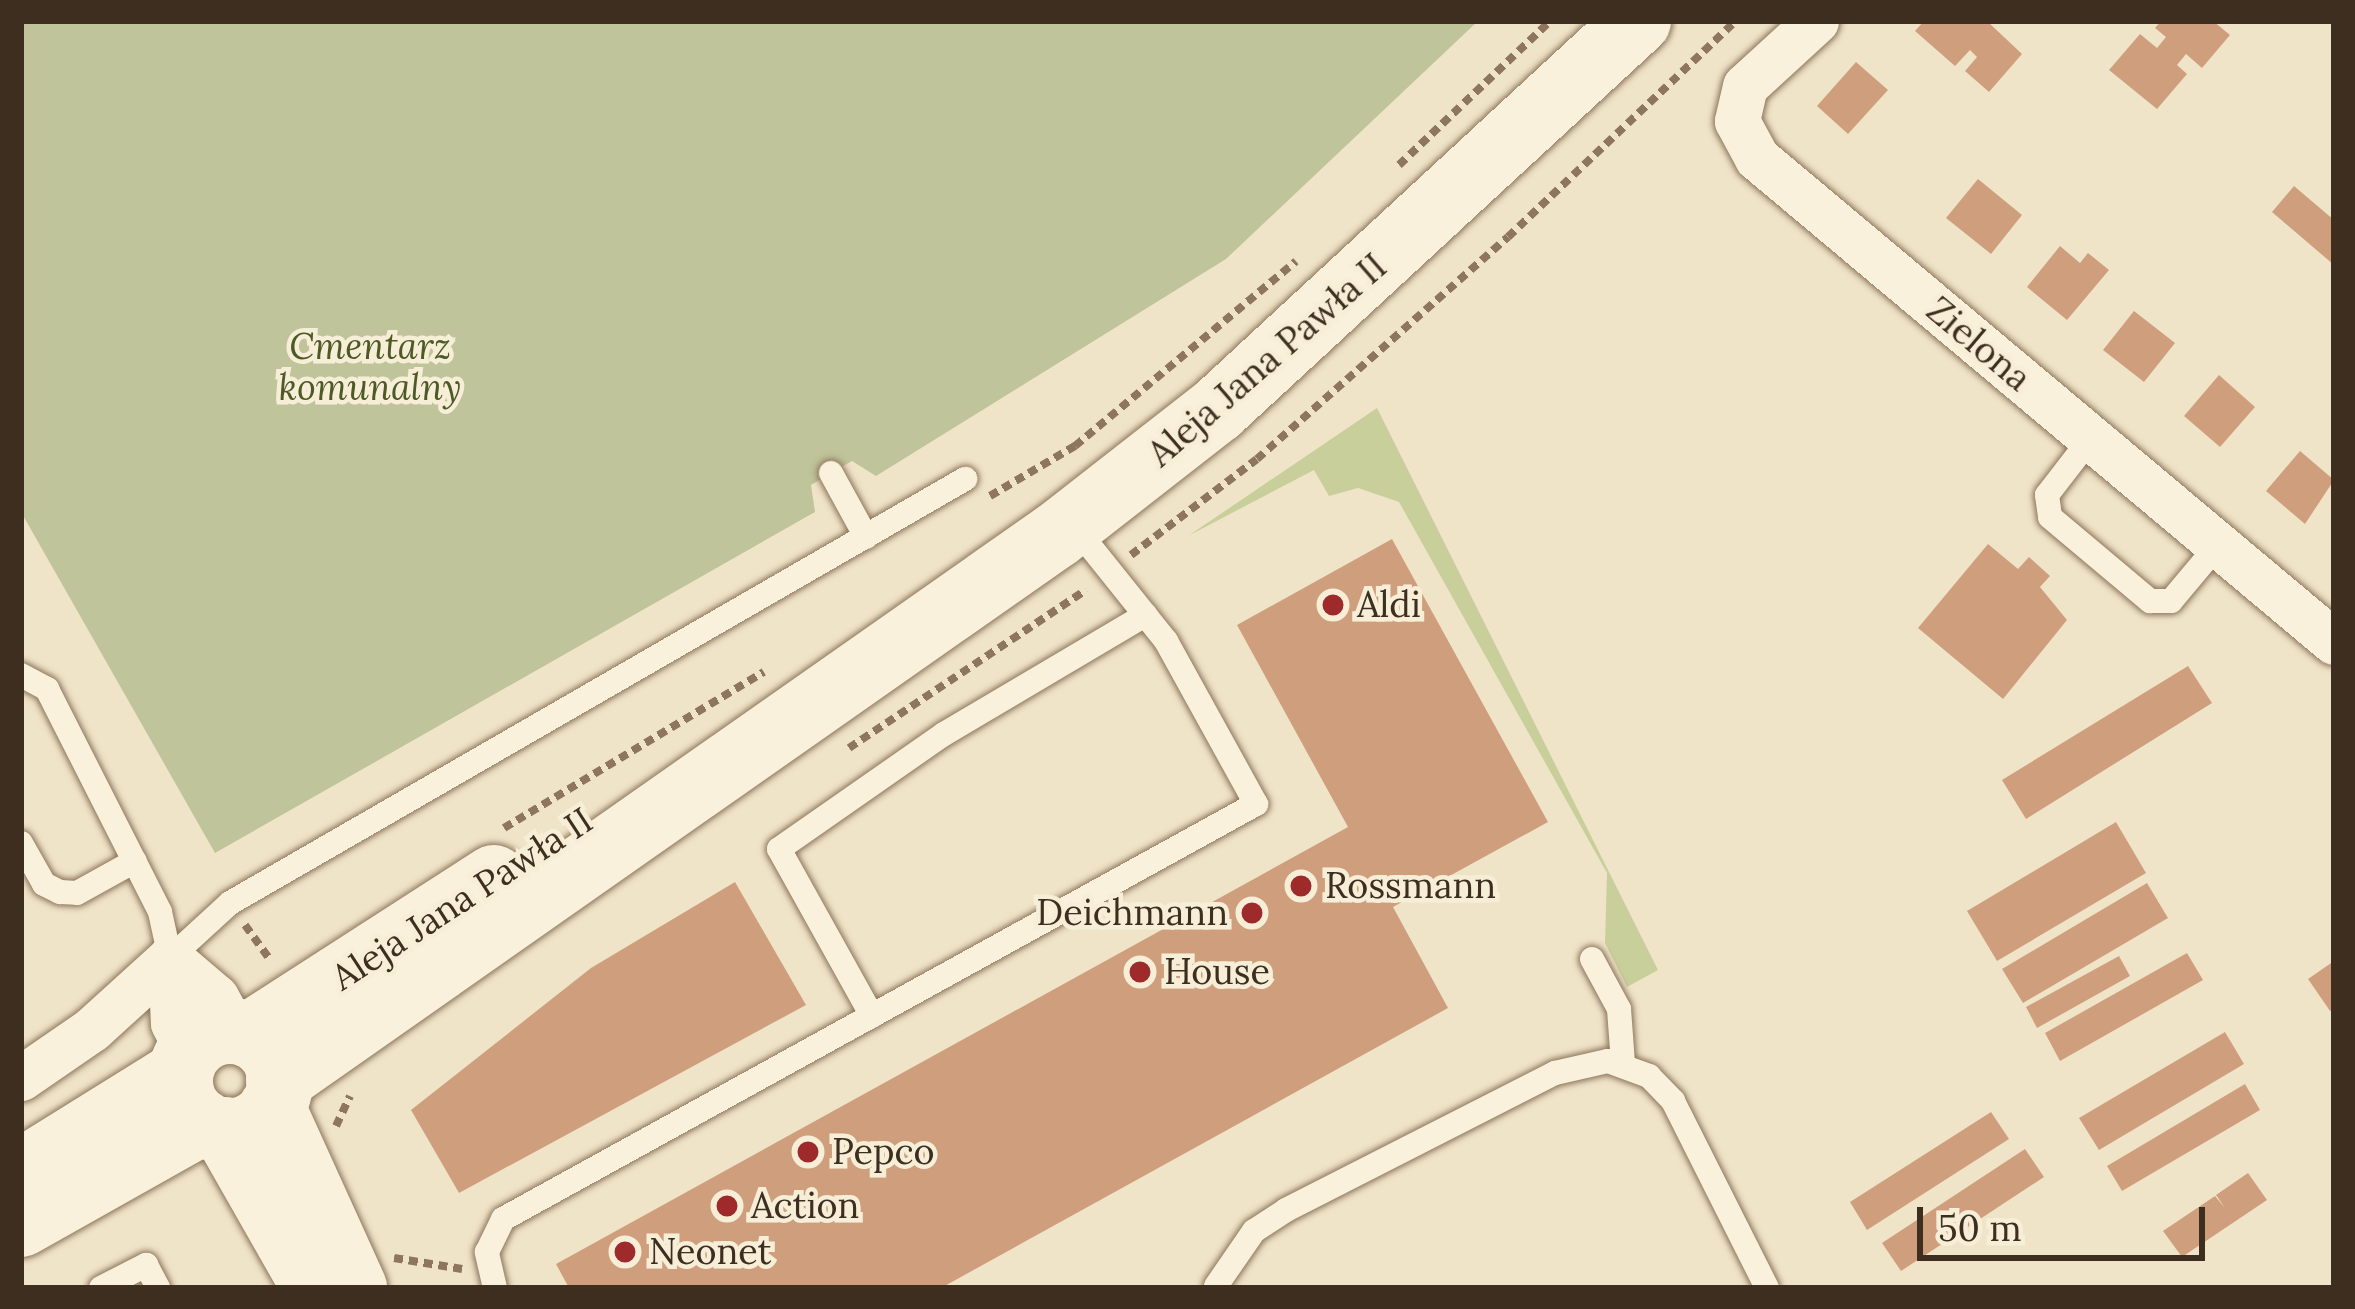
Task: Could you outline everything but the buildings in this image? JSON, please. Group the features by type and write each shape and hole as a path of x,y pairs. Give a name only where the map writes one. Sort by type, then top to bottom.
{"main road":[{"name":"Aleja Jana Pawła II","path":"21,1223 685,758 866,663 1072,523 1218,409 1638,21"},
{"name":"Aleja Jana Pawła II","path":"21,1172 229,1079"},
{"path":"229,1079 332,1274"}],"street":[{"name":"Zielona","path":"1816,21 1745,86 1737,121 1757,158 2334,642"},
{"path":"170,958 173,1022 229,1079"},
{"path":"21,1078 92,1029 170,958"}],"lane":[{"path":"2091,438 2047,495 2050,518 2150,601 2171,601 2218,545"},
{"path":"831,473 866,537"},
{"path":"21,675 46,689 135,861 170,958 230,903 965,479"},
{"path":"491,1280 503,1219 1256,804 1196,687 1072,523"},
{"path":"872,1016 779,849 944,734 1145,615"},
{"path":"21,843 44,884 60,892 77,893 135,861"},
{"path":"1592,959 1619,1010 1623,1063"},
{"path":"1216,1286 1254,1231 1286,1210 1555,1073 1623,1063 1673,1101 1767,1288"},
{"path":"101,1288 146,1264 158,1288"}],"path":[{"path":"1393,171 1550,21"},
{"path":"980,502 1075,446 1307,251"},
{"path":"230,903 278,970"},
{"path":"332,1274 491,1280"}],"green space":[{"name":"Cmentarz komunalny","path":"21,21 1478,21 1226,259 876,476 852,461 831,473 811,485 815,512 215,853 21,512"},
{"path":"1377,408 1658,970 1627,987 1605,943 1607,873 1399,502 1358,488 1329,496 1314,470 1188,536"}],"place":[{"name":"Aldi","path":"1333,605"},
{"name":"Rossmann","path":"1301,886"},
{"name":"Deichmann","path":"1252,913"},
{"name":"House","path":"1140,972"},
{"name":"Pepco","path":"808,1152"},
{"name":"Action","path":"727,1206"},
{"name":"Neonet","path":"625,1252"}]}
